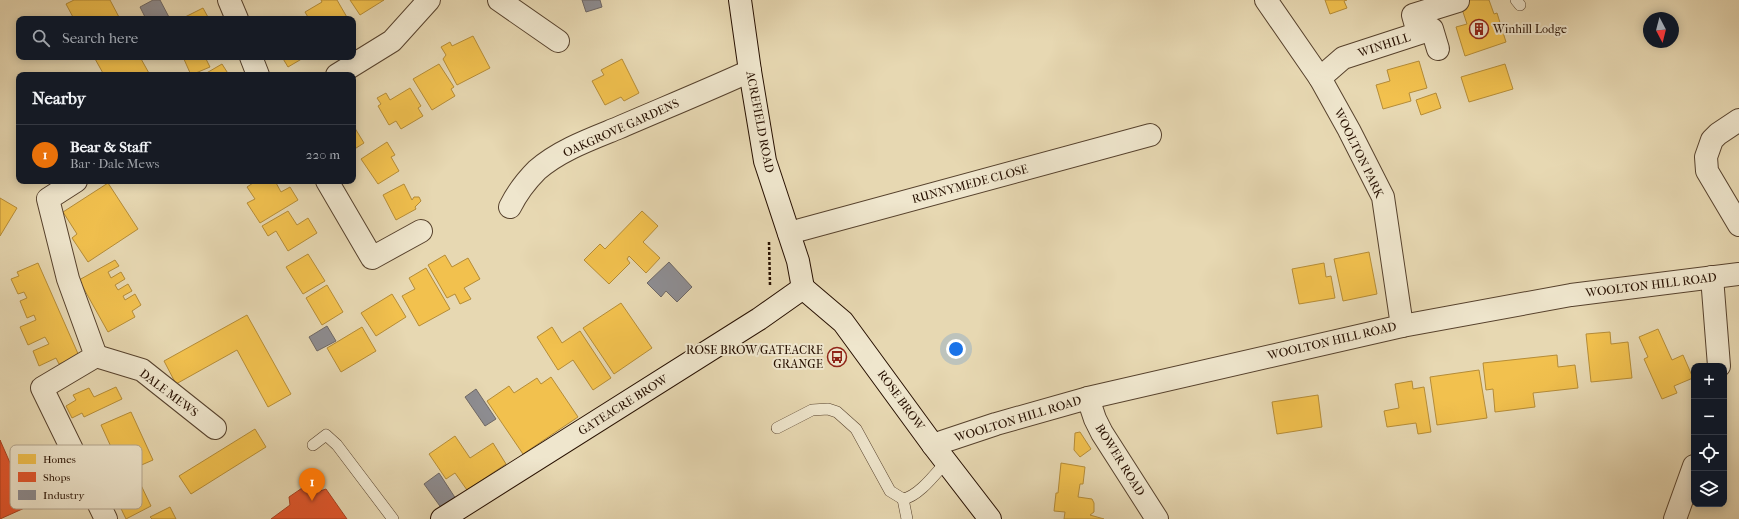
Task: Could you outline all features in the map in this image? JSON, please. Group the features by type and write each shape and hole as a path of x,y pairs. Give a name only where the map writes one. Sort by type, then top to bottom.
{"street":[{"path":"230,0 236,16"},
{"path":"342,72 392,41 429,0"},
{"path":"499,0 558,41"},
{"name":"ACREFIELD ROAD","path":"740,0 750,71 779,236 803,288"},
{"name":"WOOLTON PARK","path":"1266,0 1320,78 1350,130 1383,197 1402,326"},
{"path":"1418,34 1413,15 1458,1"},
{"name":"WINHILL","path":"1320,78 1343,58 1432,29 1438,49"},
{"path":"252,60 257,72"},
{"name":"OAKGROVE GARDENS","path":"510,207 528,179 538,169 556,157 607,132 703,93 750,71"},
{"path":"1739,120 1718,134 1712,140 1706,157 1708,172 1739,225"},
{"name":"RUNNYMEDE CLOSE","path":"779,236 1150,135"},
{"path":"70,445 42,388 96,356 68,279 48,199 71,184"},
{"path":"328,184 372,258 421,231"},
{"name":"WOOLTON HILL ROAD","path":"933,445 996,424 1088,398 1402,326 1571,295 1739,274"},
{"path":"1712,277 1719,363"},
{"name":"GATEACRE BROW","path":"442,519 759,319 803,288"},
{"name":"ROSE BROW","path":"803,288 843,322 933,445 990,519"},
{"name":"DALE MEWS","path":"96,356 142,370 215,428"},
{"name":"BOWER ROAD","path":"1088,398 1095,419 1102,433 1157,519"},
{"path":"1675,519 1692,471"},
{"path":"101,509 106,519"}],"lane":[{"path":"777,428 812,410 828,409 837,412 856,429 890,491 903,499 910,498 929,481 946,462"},
{"path":"313,445 326,435 338,445 394,519"},
{"path":"903,499 907,519"}],"path":[{"path":"759,319 771,292 779,236"}],"building: Homes":[{"path":"74,0 110,0 118,16 72,16 66,4"},
{"path":"321,0 337,0 346,16 307,16 305,12 322,2"},
{"path":"350,0 384,0 360,15"},
{"path":"1325,0 1347,0 1344,1 1347,8 1330,14"},
{"name":"Winhill Lodge","path":"1459,0 1489,0 1494,14 1497,13 1506,42 1465,56 1456,27 1467,24"},
{"path":"203,8 207,16 187,16"},
{"path":"473,36 490,68 457,85 443,59 446,55 441,47 450,42 452,46"},
{"path":"622,59 639,93 624,101 621,97 605,105 592,81 604,75 601,70"},
{"path":"96,60 142,60 148,72 102,72"},
{"path":"184,60 206,60 210,67 198,72 190,72"},
{"path":"284,60 300,60 288,67"},
{"path":"1419,61 1427,88 1409,93 1411,101 1383,109 1376,85 1390,81 1387,70"},
{"path":"222,64 227,72 208,72"},
{"path":"439,64 454,87 451,89 455,96 432,110 413,79"},
{"path":"1505,64 1513,89 1469,102 1461,77"},
{"path":"410,88 421,106 418,108 423,116 401,129 396,121 389,125 378,106 381,104 377,98 386,93 390,100"},
{"path":"1436,93 1441,108 1421,115 1416,100"},
{"path":"356,130 364,143 356,148"},
{"path":"387,142 395,155 391,157 399,171 378,184 361,159"},
{"path":"109,184 138,229 88,262 72,238 77,234 63,212"},
{"path":"252,184 277,184 281,192 290,187 298,200 260,223 247,203 255,199 247,187"},
{"path":"404,184 412,200 414,197 419,197 421,201 415,207 416,209 396,220 383,195"},
{"path":"0,198 17,208 0,236"},
{"path":"288,211 297,225 308,218 317,233 288,251 276,231 268,236 262,226"},
{"path":"642,211 658,226 643,242 660,258 646,273 629,256 627,259 630,263 609,284 584,260 600,244 605,249"},
{"path":"1369,252 1377,294 1343,301 1334,259"},
{"path":"308,254 325,281 303,294 286,267"},
{"path":"445,255 452,267 468,258 480,279 464,288 471,299 460,304 455,294 447,298 428,265"},
{"path":"115,260 119,266 108,272 111,278 121,272 125,279 115,285 118,290 128,284 132,291 123,296 125,300 135,294 141,305 132,311 135,317 108,332 79,280"},
{"path":"38,263 79,356 59,364 56,358 39,366 33,351 49,344 45,337 28,345 20,327 36,320 34,315 27,318 20,301 27,298 24,292 18,294 11,279 19,276 17,272"},
{"path":"1324,263 1326,277 1331,276 1335,298 1299,304 1292,269"},
{"path":"426,268 450,309 419,326 402,296 415,289 409,278"},
{"path":"327,285 343,312 322,325 306,298"},
{"path":"392,294 406,317 376,336 361,313"},
{"path":"621,303 652,348 614,374 583,328"},
{"path":"247,315 291,394 268,407 237,350 176,384 164,361"},
{"path":"362,327 376,351 341,372 327,348"},
{"path":"552,327 562,343 580,331 611,378 593,390 573,360 558,370 537,337"},
{"path":"1658,329 1672,360 1683,355 1691,373 1691,379 1674,386 1677,393 1662,399 1644,359 1648,357 1639,337"},
{"path":"1610,332 1611,344 1628,342 1632,378 1591,382 1586,334"},
{"path":"1557,355 1558,367 1575,365 1578,388 1533,393 1535,407 1495,412 1493,389 1486,390 1483,363"},
{"path":"1479,370 1487,418 1437,425 1430,377"},
{"path":"551,377 578,417 523,454 487,401 509,386 514,393 537,378 541,384"},
{"path":"1412,381 1413,389 1424,387 1431,432 1418,434 1416,423 1387,427 1384,411 1399,408 1395,384"},
{"path":"116,387 122,399 84,417 82,413 72,418 66,406 76,400 73,395 89,388 94,397"},
{"path":"1318,395 1322,427 1277,434 1272,402"},
{"path":"131,412 153,460 142,465 142,445 110,445 101,425"},
{"path":"255,429 266,447 191,494 179,476"},
{"path":"1080,432 1091,449 1080,457 1074,450 1075,433"},
{"path":"455,436 470,458 493,443 506,464 467,490 455,473 446,479 429,454"},
{"path":"1061,463 1085,467 1083,484 1080,484 1078,497 1092,499 1094,503 1094,512 1090,515 1104,519 1064,519 1065,512 1054,511 1056,493 1058,493"},
{"path":"142,487 151,506 126,519 121,509 142,509"},
{"path":"170,507 176,519 152,519 150,517"}],"building: Shops":[{"path":"0,440 10,463 10,509 22,509 0,519"},
{"path":"308,484 314,493 326,489 347,519 271,519 290,505 289,497"}],"building: Industry":[{"path":"153,0 160,0 168,16 144,16 140,7"},
{"path":"582,0 600,0 602,7 586,12"},
{"path":"669,262 692,287 677,302 666,291 661,297 647,283"},
{"path":"327,326 336,341 317,351 309,337"},
{"path":"476,389 496,419 485,426 465,397"},
{"path":"439,473 456,499 442,509 424,484"}],"place":[{"name":"Winhill Lodge","path":"1479,29"},
{"name":"ROSE BROW/GATEACRE GRANGE","path":"837,357"},
{"name":"Bear & Staff","path":"312,501"}]}
